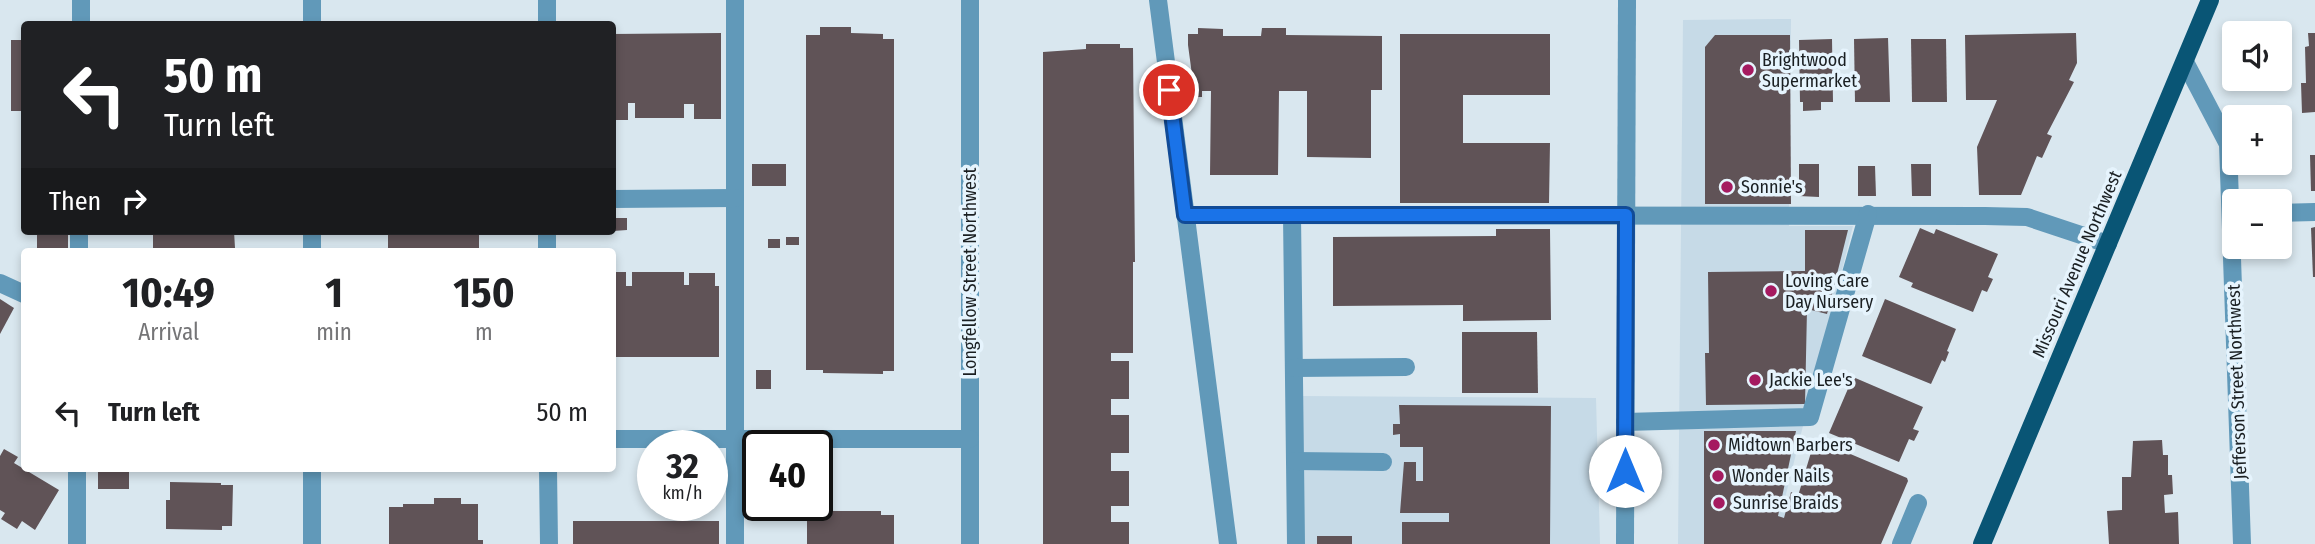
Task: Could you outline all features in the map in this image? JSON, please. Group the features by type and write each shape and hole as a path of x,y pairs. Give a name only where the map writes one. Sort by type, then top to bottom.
{"main road":[{"name":"Missouri Avenue Northwest","path":"1982,544 2210,0"}],"street":[{"path":"81,0 81,21"},
{"path":"312,0 312,21"},
{"path":"547,0 547,21"},
{"path":"735,0 735,544"},
{"name":"Longfellow Street Northwest","path":"970,0 970,544"},
{"path":"1158,0 1227,544"},
{"path":"1625,544 1627,0"},
{"name":"Jefferson Street Northwest","path":"2185,62 2228,144 2231,189"},
{"path":"616,199 735,198"},
{"path":"2292,213 2315,212"},
{"path":"1185,215 1868,214 2027,217 2108,244"},
{"path":"1625,422 1810,417 1868,214"},
{"path":"1292,215 1296,544"},
{"name":"Jefferson Street Northwest","path":"2234,259 2242,544"},
{"path":"0,283 21,293"},
{"path":"1294,368 1406,367"},
{"path":"616,439 970,439"},
{"path":"1295,461 1383,461"},
{"path":"77,472 77,544"},
{"path":"312,472 312,544"},
{"path":"548,472 549,544"},
{"path":"1900,544 1918,503"}],"shaded area":[{"path":"1791,19 1789,226 1853,226 1782,510 1855,544 1678,544 1683,20"},
{"path":"1303,396 1596,398 1600,544 1301,544"}],"building":[{"path":"820,27 851,27 851,33 883,34 883,39 894,39 894,371 883,371 883,374 823,373 823,370 806,370 806,35 820,35"},
{"path":"1198,28 1223,29 1223,36 1261,36 1262,28 1286,28 1286,35 1382,36 1382,90 1371,90 1371,158 1307,157 1307,91 1279,91 1278,175 1210,175 1211,91 1202,91 1202,97 1195,97 1188,45 1188,34 1198,34"},
{"path":"721,33 721,119 694,119 694,104 684,104 684,118 635,118 635,103 628,103 628,120 616,120 616,34"},
{"path":"2076,33 2077,63 2069,80 2074,82 2047,134 2052,136 2042,158 2037,156 2021,195 1979,195 1977,147 1997,100 1966,100 1965,35"},
{"path":"2308,33 2315,33 2315,112 2302,113 2301,83 2306,83 2305,47 2309,46"},
{"path":"1400,34 1550,34 1550,95 1463,95 1463,143 1550,143 1549,203 1400,203"},
{"path":"1715,35 1790,35 1791,204 1705,204 1705,47"},
{"path":"1888,38 1890,102 1855,102 1854,39"},
{"path":"1832,39 1833,102 1821,102 1821,110 1803,111 1803,102 1800,102 1799,40"},
{"path":"1911,39 1946,39 1947,102 1912,102"},
{"path":"11,40 21,40 21,111 11,111"},
{"path":"1086,44 1120,44 1120,48 1133,48 1133,353 1111,353 1111,361 1129,361 1129,399 1111,399 1111,415 1129,415 1129,453 1111,453 1111,471 1129,471 1129,506 1111,506 1111,522 1129,522 1129,544 1043,544 1043,52 1086,49"},
{"path":"2310,155 2315,155 2315,191 2311,191"},
{"path":"752,164 786,164 786,186 752,186"},
{"path":"1799,164 1819,164 1819,197 1799,196"},
{"path":"1911,164 1931,164 1931,196 1912,196"},
{"path":"1858,166 1875,166 1876,196 1858,196"},
{"path":"616,218 627,218 627,230 616,231"},
{"path":"2315,227 2315,277 2313,277 2311,228"},
{"path":"1920,228 1934,234 1936,229 1998,254 1988,277 1993,279 1987,292 1982,290 1973,312 1911,287 1913,283 1899,277"},
{"path":"1496,229 1550,229 1551,320 1463,321 1463,305 1333,306 1333,237 1496,236"},
{"name":"Loving Care Day Nursery","path":"1805,230 1848,230 1827,314 1807,309 1805,404 1706,405 1705,353 1709,353 1708,272 1805,271"},
{"path":"37,235 68,235 68,248 37,248"},
{"path":"153,235 234,235 235,248 153,248"},
{"path":"388,235 479,235 479,248 388,248"},
{"path":"786,237 799,237 799,245 786,245"},
{"path":"768,239 780,239 780,248 768,248"},
{"path":"616,272 626,272 626,286 632,286 632,272 684,272 684,285 689,285 689,273 715,273 715,286 719,286 719,357 616,357"},
{"path":"0,299 14,308 0,334"},
{"path":"1885,299 1956,329 1945,362 1942,360 1931,384 1862,356"},
{"path":"1462,332 1537,332 1538,393 1462,393"},
{"path":"756,370 771,370 771,389 756,389"},
{"path":"1853,377 1923,407 1913,429 1919,431 1914,441 1909,439 1899,462 1829,433"},
{"path":"1399,405 1551,406 1550,544 1402,544 1402,522 1449,522 1449,513 1400,513 1404,462 1416,462 1416,481 1423,481 1423,447 1400,447 1400,434 1393,435 1393,424 1400,424"},
{"path":"1704,431 1796,431 1778,516 1784,518 1791,492 1798,496 1815,439 1907,478 1908,481 1881,544 1704,544"},
{"path":"2162,440 2163,455 2168,455 2168,475 2172,475 2173,494 2164,495 2165,513 2178,512 2179,544 2109,544 2107,511 2122,510 2122,477 2131,477 2133,441"},
{"path":"4,449 18,457 14,463 21,467 21,472 29,472 59,490 35,530 22,521 17,529 1,519 5,513 0,510 0,456"},
{"path":"98,472 129,472 129,489 98,489"},
{"path":"170,482 233,485 232,526 222,526 222,530 166,529 166,500 170,500"},
{"path":"434,498 461,498 461,504 478,504 478,540 483,540 483,544 389,544 389,507 434,504"},
{"path":"833,511 881,511 881,515 894,515 894,544 807,544 807,521 833,521"},
{"path":"573,521 719,521 719,544 573,544"},
{"path":"1317,536 1352,536 1352,544 1317,544"}],"place":[{"name":"Brightwood Supermarket","path":"1748,70"},
{"name":"Sonnie's","path":"1727,187"},
{"name":"Loving Care Day Nursery","path":"1771,291"},
{"name":"Jackie Lee's","path":"1755,380"},
{"name":"Midtown Barbers","path":"1714,445"},
{"name":"Wonder Nails","path":"1718,476"},
{"name":"Sunrise Braids","path":"1719,503"}],"route":[{"path":"1169,90 1185,215 1626,215 1625,471"}]}
